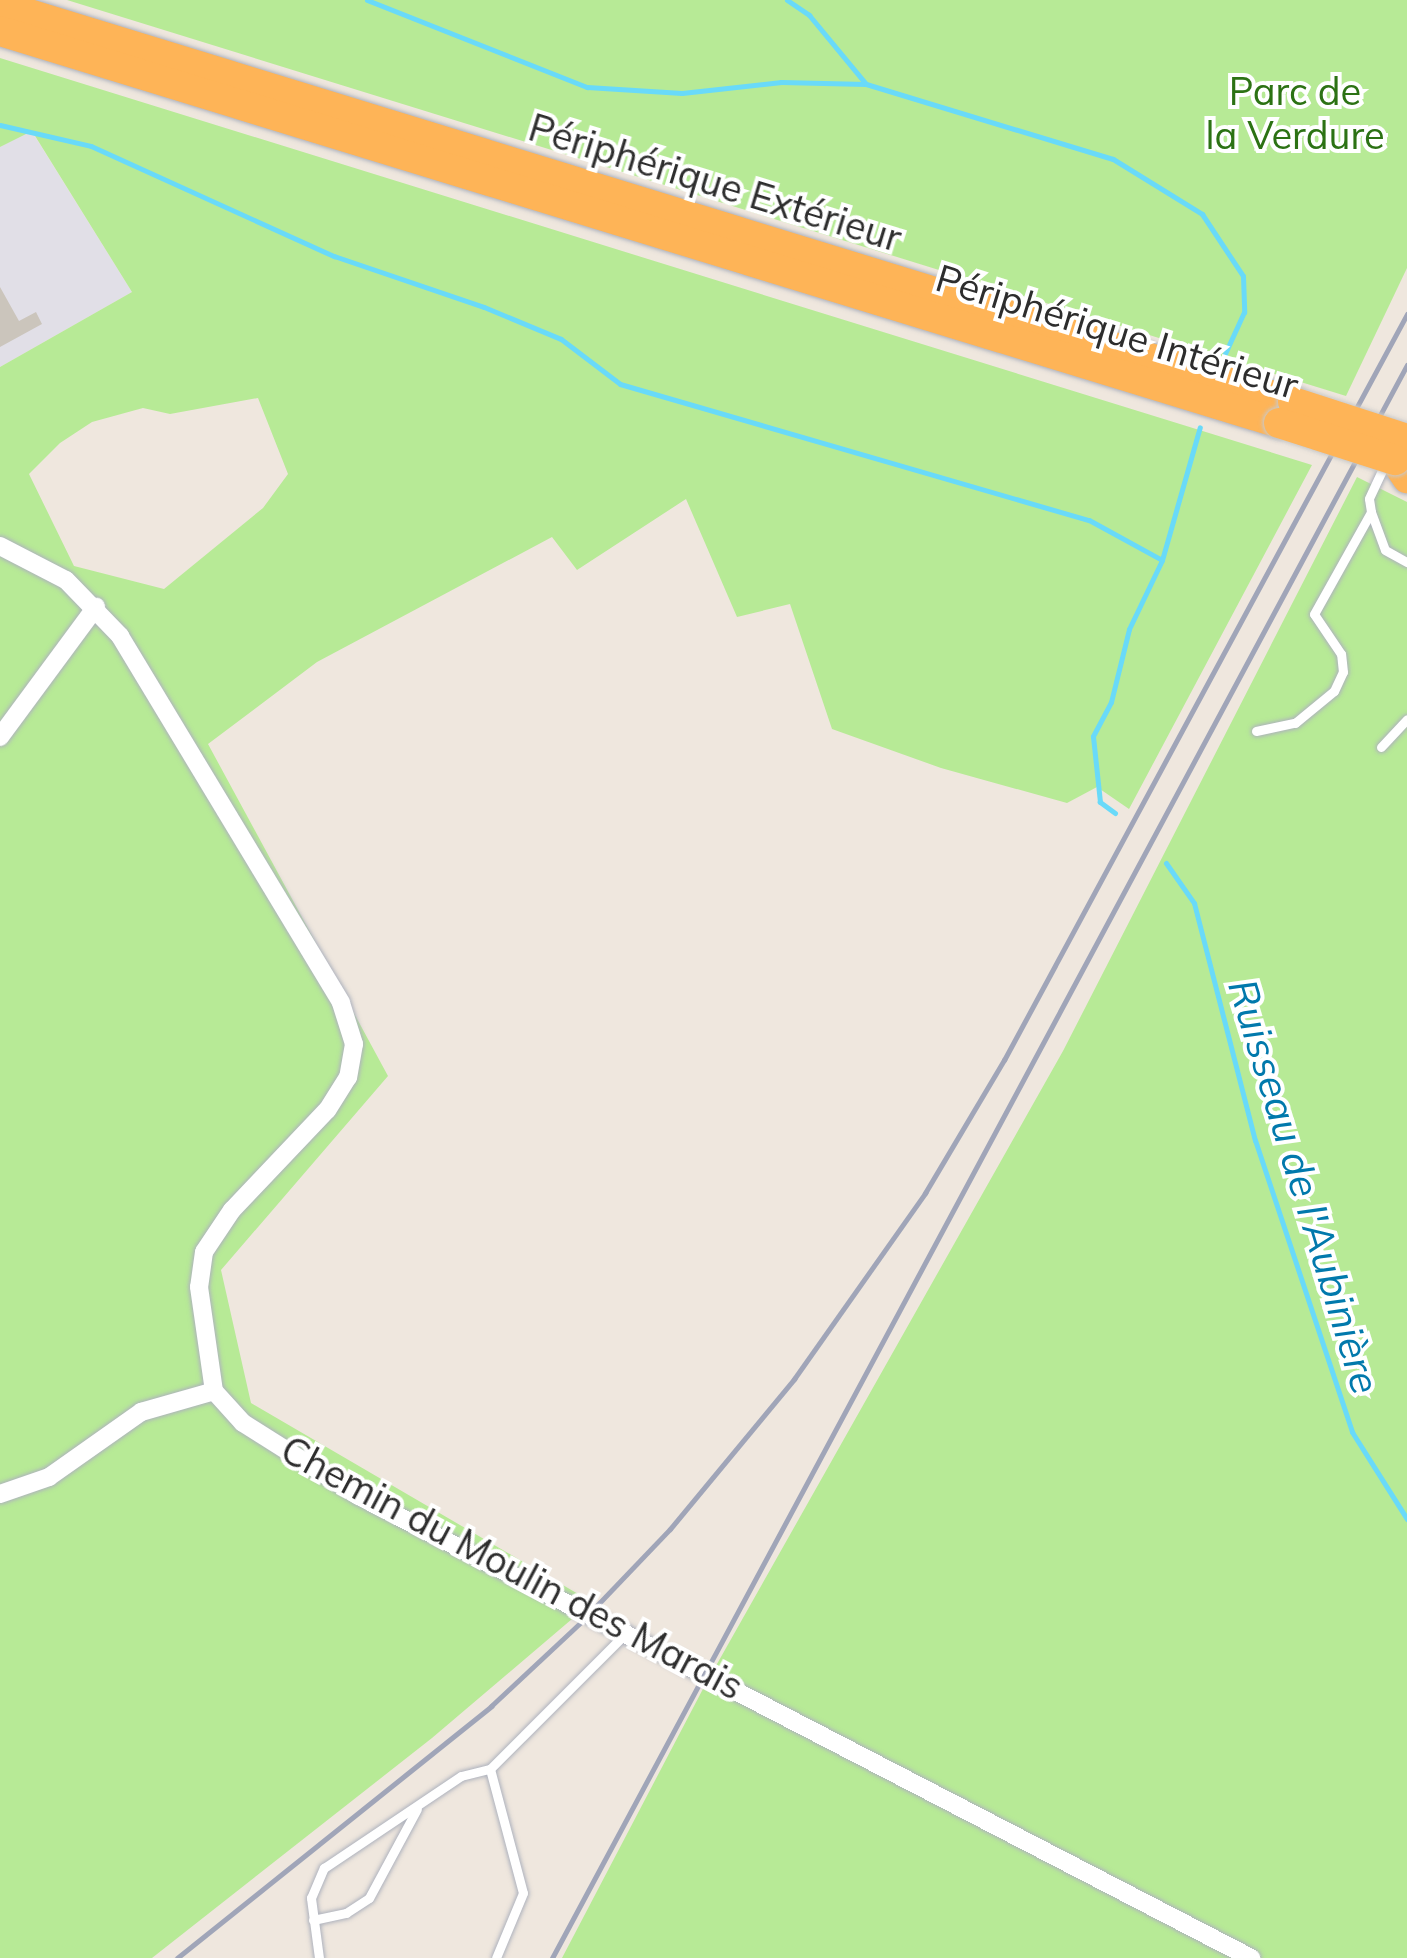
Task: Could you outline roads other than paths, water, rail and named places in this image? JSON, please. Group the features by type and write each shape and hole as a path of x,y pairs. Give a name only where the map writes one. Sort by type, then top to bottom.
{"highway":[{"name":"Périphérique Extérieur","path":"0,5 1286,412"},
{"name":"Périphérique Intérieur","path":"0,31 1286,412 1404,460"}],"street":[{"path":"0,546 66,580 96,607 254,856 341,1003 354,1044 348,1077 327,1110 232,1210 204,1252 199,1288 214,1391 141,1412 49,1477 0,1494"},
{"path":"0,736 96,607"},
{"name":"Chemin du Moulin des Marais","path":"214,1391 243,1423 359,1496 627,1630 1250,1958"}],"lane":[{"path":"1256,731 1294,723 1334,691 1344,672 1341,654 1314,614 1370,512 1375,482 1407,424"},
{"path":"1370,512 1385,550 1407,562"},
{"path":"1381,747 1407,719"},
{"path":"319,1958 311,1898 324,1868 461,1776 490,1769 627,1630"},
{"path":"490,1769 523,1894 496,1958"},
{"path":"313,1920 346,1912 369,1898 420,1804"}],"waterway":[{"path":"367,0 587,87 682,93 781,82 866,84"},
{"name":"Ruisseau de l'Aubinière","path":"787,0 809,15 866,84 1113,159 1202,214 1243,276 1244,312 1222,360"},
{"path":"0,125 91,146 334,256 484,307 561,339 620,384 1089,520 1162,560"},
{"name":"Ruisseau de l'Aubinière","path":"1115,813 1100,802 1093,736 1111,702 1129,629 1162,560 1200,427"},
{"name":"Ruisseau de l'Aubinière","path":"1166,863 1194,903 1255,1140 1352,1432 1407,1519"}],"railway":[{"path":"177,1958 491,1706 582,1621 670,1529 794,1379 925,1193 1004,1060 1407,314"},
{"path":"552,1958 1407,365"}],"park label":[{"name":"Parc de la Verdure","path":"1295,114"}]}
